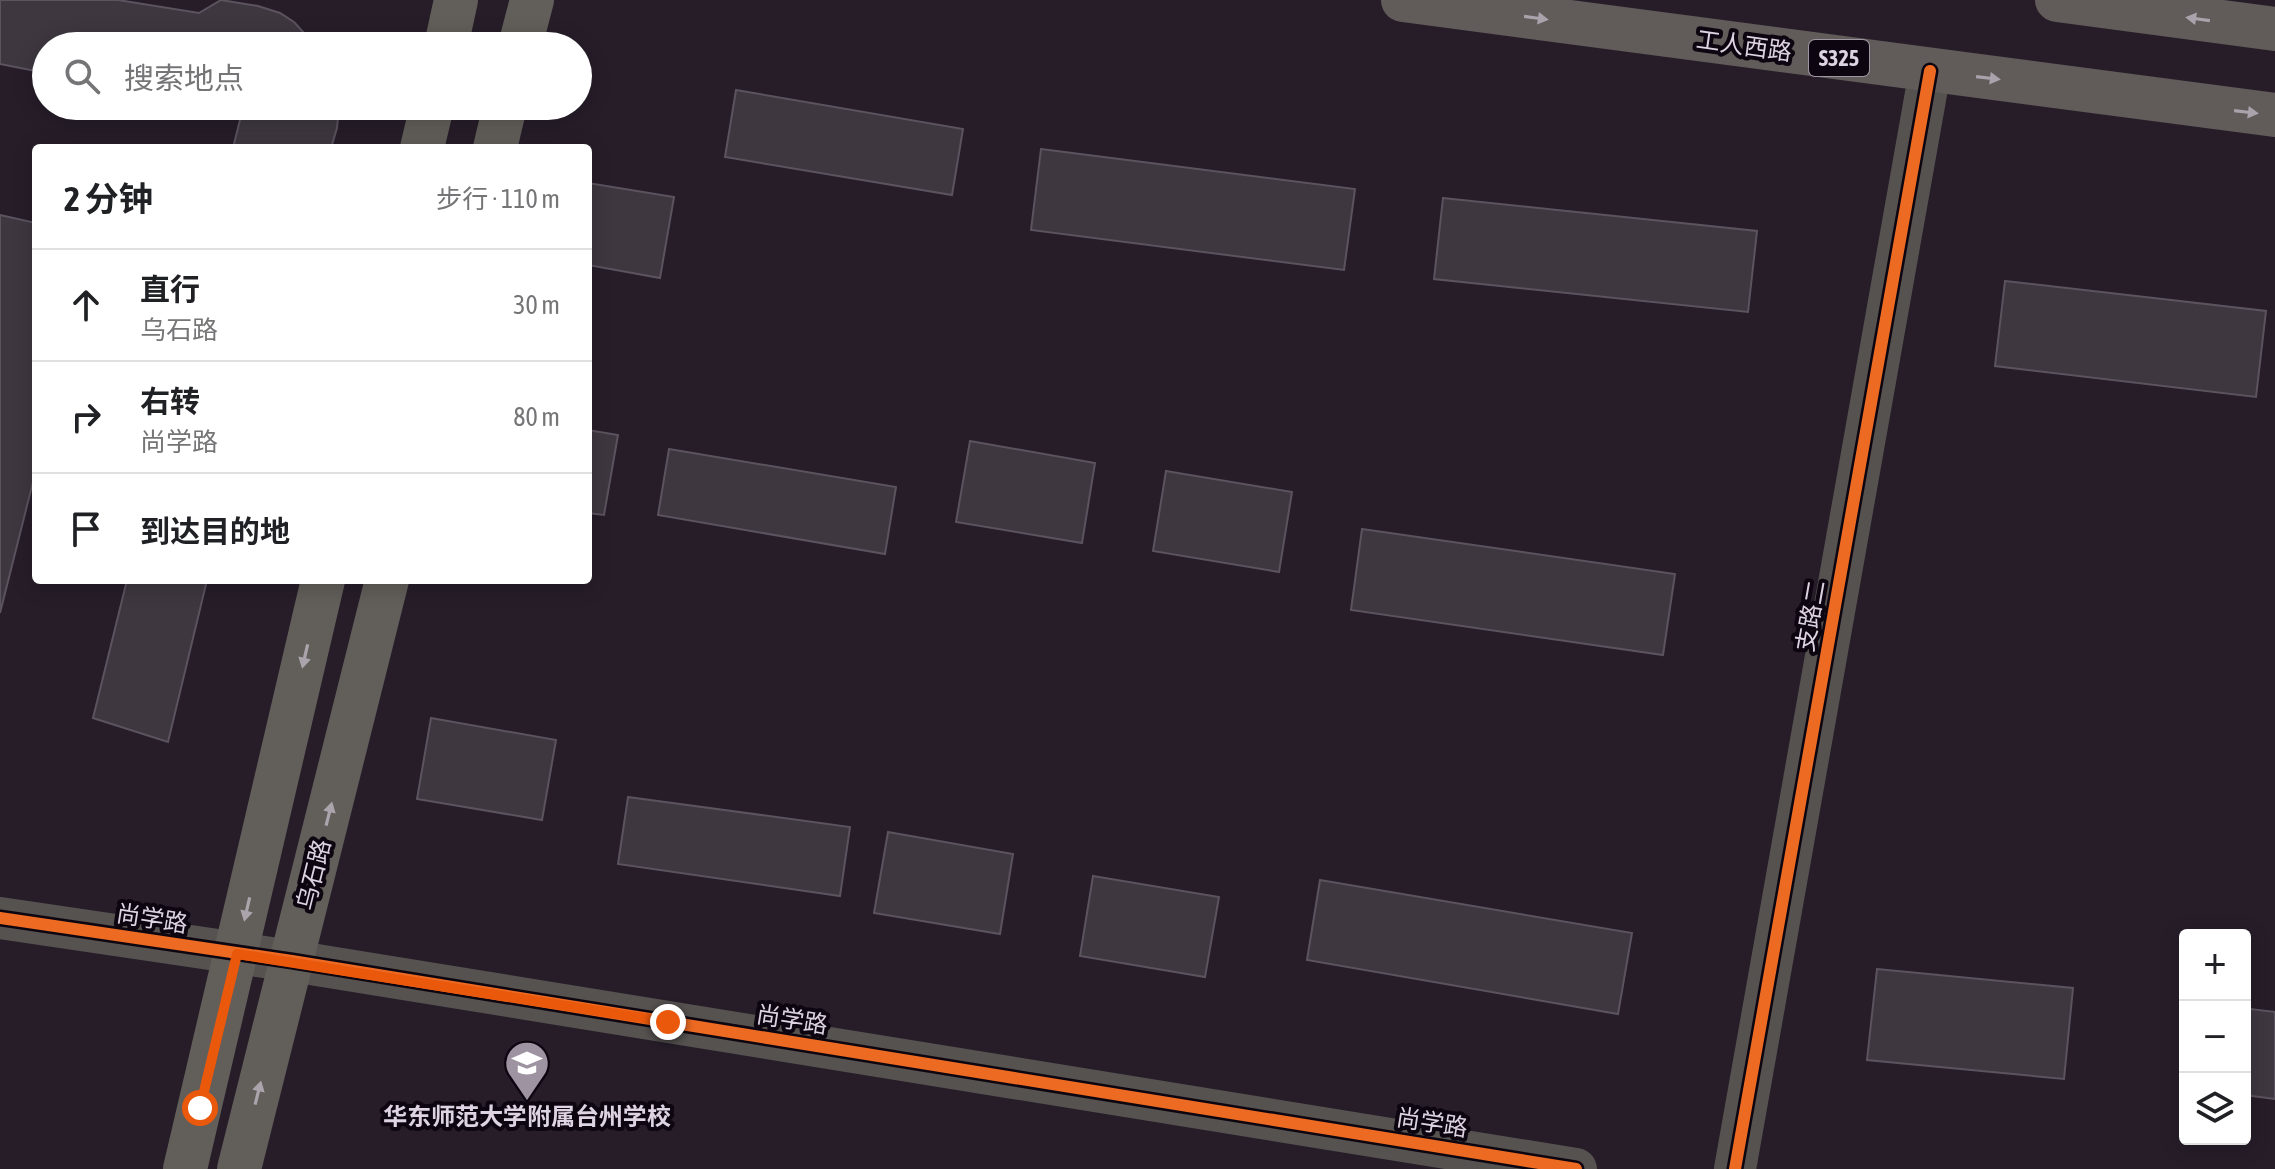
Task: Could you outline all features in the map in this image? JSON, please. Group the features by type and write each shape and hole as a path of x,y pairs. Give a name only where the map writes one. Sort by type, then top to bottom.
{"main road":[{"name":"工人西路","path":"1403,0 2275,115"},
{"path":"2057,0 2275,29"}],"street":[{"path":"449,32 456,0"},
{"path":"524,32 532,0"},
{"name":"支路二","path":"1735,1169 1930,71"},
{"path":"423,144 429,120"},
{"path":"496,144 502,120"},
{"path":"185,1169 322,584"},
{"name":"乌石路","path":"239,1169 386,584"},
{"name":"尚学路","path":"0,918 292,961 1576,1169"}],"building":[{"path":"0,0 118,0 199,13 221,0 280,13 303,32 32,32 32,70 0,64"},
{"path":"736,90 963,129 952,195 725,157"},
{"path":"240,120 338,120 332,144 234,144"},
{"path":"1041,149 1355,189 1344,270 1031,230"},
{"path":"592,184 674,197 660,278 592,266"},
{"path":"1443,198 1757,231 1748,312 1434,279"},
{"path":"0,215 32,222 32,486 0,613"},
{"path":"2005,281 2266,311 2256,397 1995,366"},
{"path":"592,431 618,435 604,515 592,514"},
{"path":"970,441 1095,463 1082,543 956,522"},
{"path":"669,449 896,487 885,554 658,515"},
{"path":"1166,471 1292,492 1279,572 1153,551"},
{"path":"1362,529 1675,574 1663,655 1351,610"},
{"path":"126,584 206,584 168,742 93,718"},
{"path":"431,718 556,740 542,820 417,799"},
{"path":"628,797 850,827 840,896 618,864"},
{"path":"888,832 1013,854 1000,934 874,913"},
{"path":"1093,876 1219,897 1205,977 1080,956"},
{"path":"1320,880 1632,933 1618,1014 1307,960"},
{"path":"1877,969 2073,988 2064,1079 1867,1060"},
{"path":"2251,1009 2275,1012 2275,1099 2251,1096"}],"cycle path":[{"path":"1735,1169 1930,71"},
{"path":"0,918 292,961 1576,1169"}],"place":[{"name":"华东师范大学附属台州学校","path":"527,1102"}],"route":[{"path":"200,1108 237,954 668,1022"}]}
